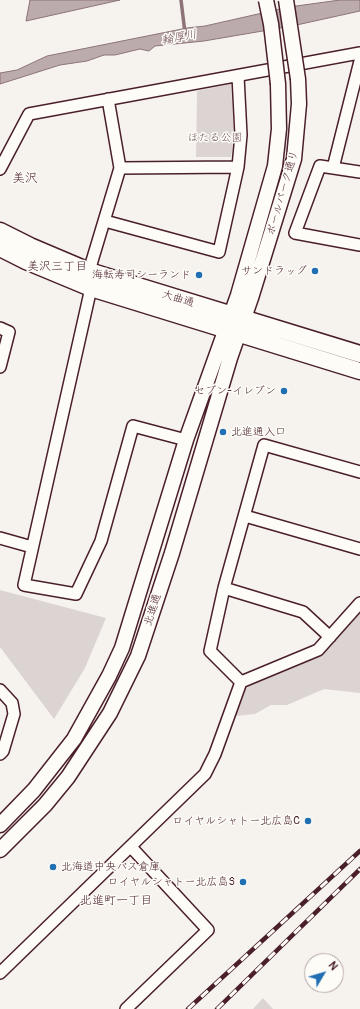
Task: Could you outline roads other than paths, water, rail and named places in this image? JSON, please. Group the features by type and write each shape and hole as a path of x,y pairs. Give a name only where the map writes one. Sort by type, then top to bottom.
{"main road":[{"name":"大曲通","path":"0,231 30,246 89,271 360,371"},
{"name":"大曲通","path":"0,248 26,261 91,288 235,325 360,354"}],"street":[{"name":"ボールパーク通り","path":"235,325 275,166 279,129 278,84 271,24 266,0"},
{"name":"ボールパーク通り","path":"235,325 294,159 299,104 298,79 286,0"},
{"path":"0,169 29,114 360,53"},
{"path":"334,168 360,61"},
{"path":"105,221 220,252 238,167 241,135 238,76"},
{"path":"108,99 120,168 89,271 91,288 24,585 76,594 101,540 133,426 186,440"},
{"path":"360,172 320,166 295,233 360,244"},
{"path":"120,168 238,167"},
{"name":"北進通","path":"0,825 34,790 74,739 109,676 122,648 186,440 216,352 235,325"},
{"name":"北進通","path":"0,850 45,805 68,777 110,714 138,656 172,553 230,358 235,325"},
{"path":"0,328 9,332 0,367"},
{"path":"241,682 210,651 224,588 264,445 360,472"},
{"path":"245,516 360,549"},
{"path":"0,538 32,547"},
{"path":"224,588 303,612 330,637"},
{"path":"0,973 131,847 204,774 215,754 241,682 318,650 360,603"},
{"path":"0,690 12,703 14,714 3,751 0,754"},
{"path":"126,1009 208,930 131,847"}],"water":[{"path":"30,0 120,0 26,21"},
{"name":"輪厚川","path":"340,0 360,0 360,11 292,26 204,41 155,46 149,51 140,49 115,55 104,55 87,61 60,65 0,84 0,73 17,70 47,56 187,28 205,26 289,7"}],"waterway":[{"name":"輪厚川","path":"181,0 185,33"}],"railway":[{"path":"188,1009 360,851"},
{"path":"217,1009 360,869"}],"place":[{"name":"サンドラッグ","path":"315,271"},
{"name":"海転寿司シーランド","path":"199,275"},
{"name":"セブン-イレブン","path":"284,391"},
{"name":"北進通入口","path":"223,432"},
{"name":"ロイヤルシャトー北広島C","path":"308,821"},
{"name":"北海道中央バス倉庫","path":"53,867"},
{"name":"ロイヤルシャトー北広島S","path":"243,882"}],"district":[{"name":"美沢","path":"25,179"},
{"name":"美沢三丁目","path":"57,267"},
{"name":"北進町一丁目","path":"116,901"}],"park label":[{"name":"ほたる公園","path":"215,138"}]}
